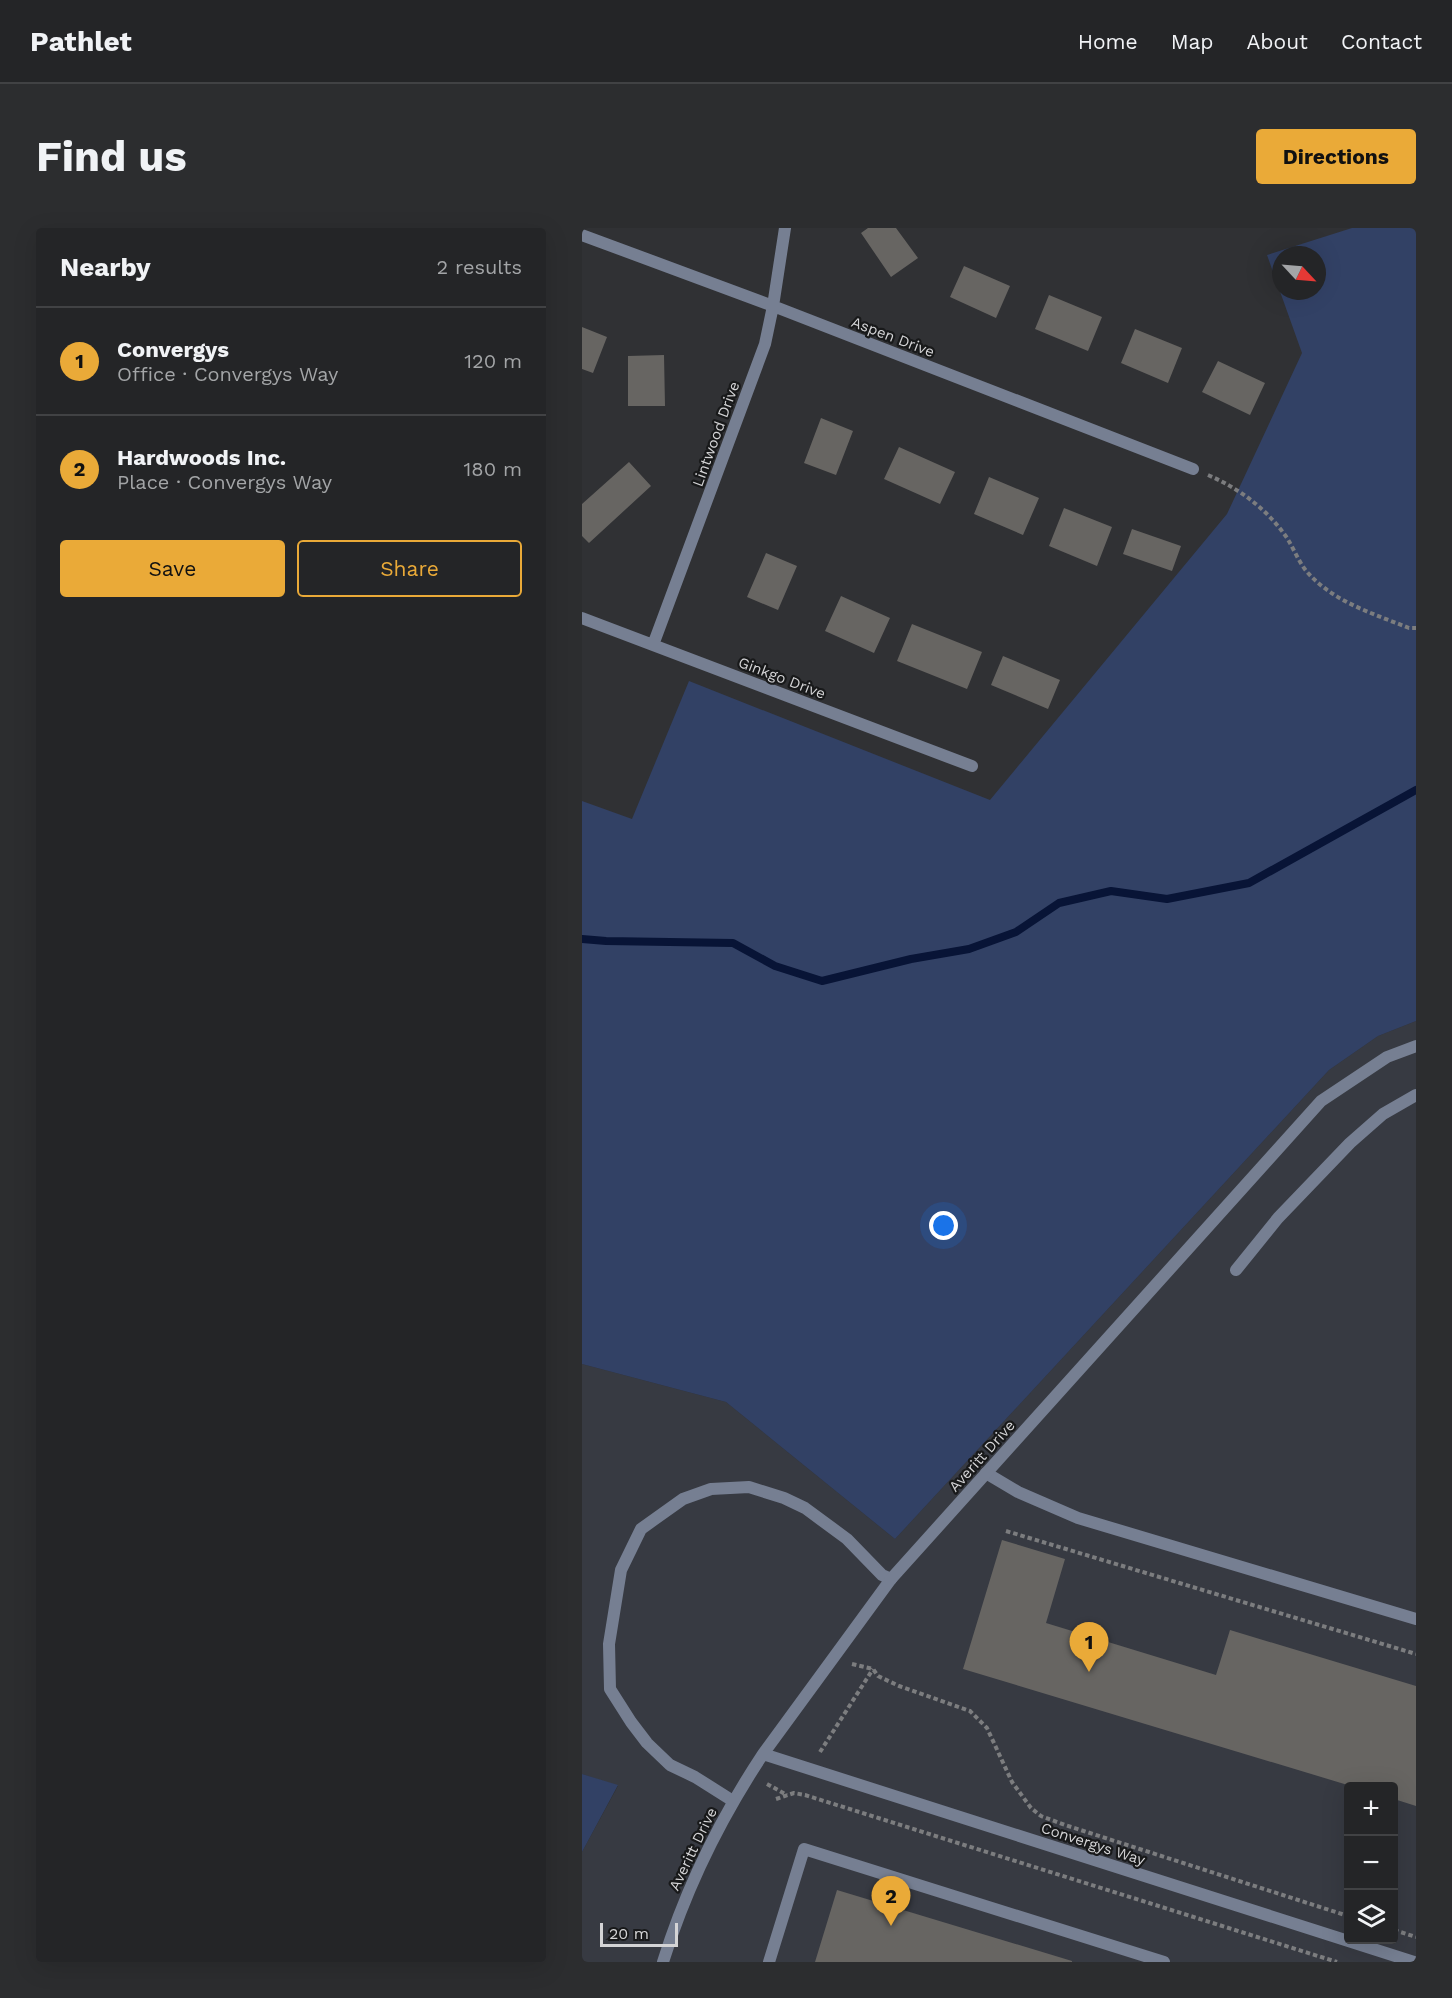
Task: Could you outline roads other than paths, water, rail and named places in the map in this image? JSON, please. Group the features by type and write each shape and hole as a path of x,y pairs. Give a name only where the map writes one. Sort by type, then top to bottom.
{"street":[{"name":"Lintwood Drive","path":"653,645 765,344 785,228"},
{"name":"Aspen Drive","path":"582,235 773,306 1193,469"},
{"name":"Ginkgo Drive","path":"582,618 972,766"},
{"name":"Averitt Drive","path":"663,1962 692,1882 734,1801 763,1754 891,1579 1321,1101 1387,1057 1416,1046"},
{"path":"1236,1270 1278,1218 1350,1143 1383,1113 1416,1095"},
{"path":"986,1473 1018,1492 1078,1518 1416,1619"},
{"path":"734,1801 670,1765 642,1736 610,1689 609,1644 621,1570 641,1529 682,1499 711,1489 749,1487 806,1508 847,1539 882,1575 891,1579"},
{"name":"Convergys Way","path":"763,1754 1414,1962"},
{"path":"769,1962 804,1849 1139,1958 1164,1962"}],"waterway":[{"path":"582,939 733,943 775,966 822,981 911,959 969,949 1016,932 1059,903 1111,891 1167,899 1249,883 1416,790"}],"place":[{"name":"Convergys","path":"1089,1672"},
{"name":"Hardwoods Inc.","path":"891,1926"}]}
